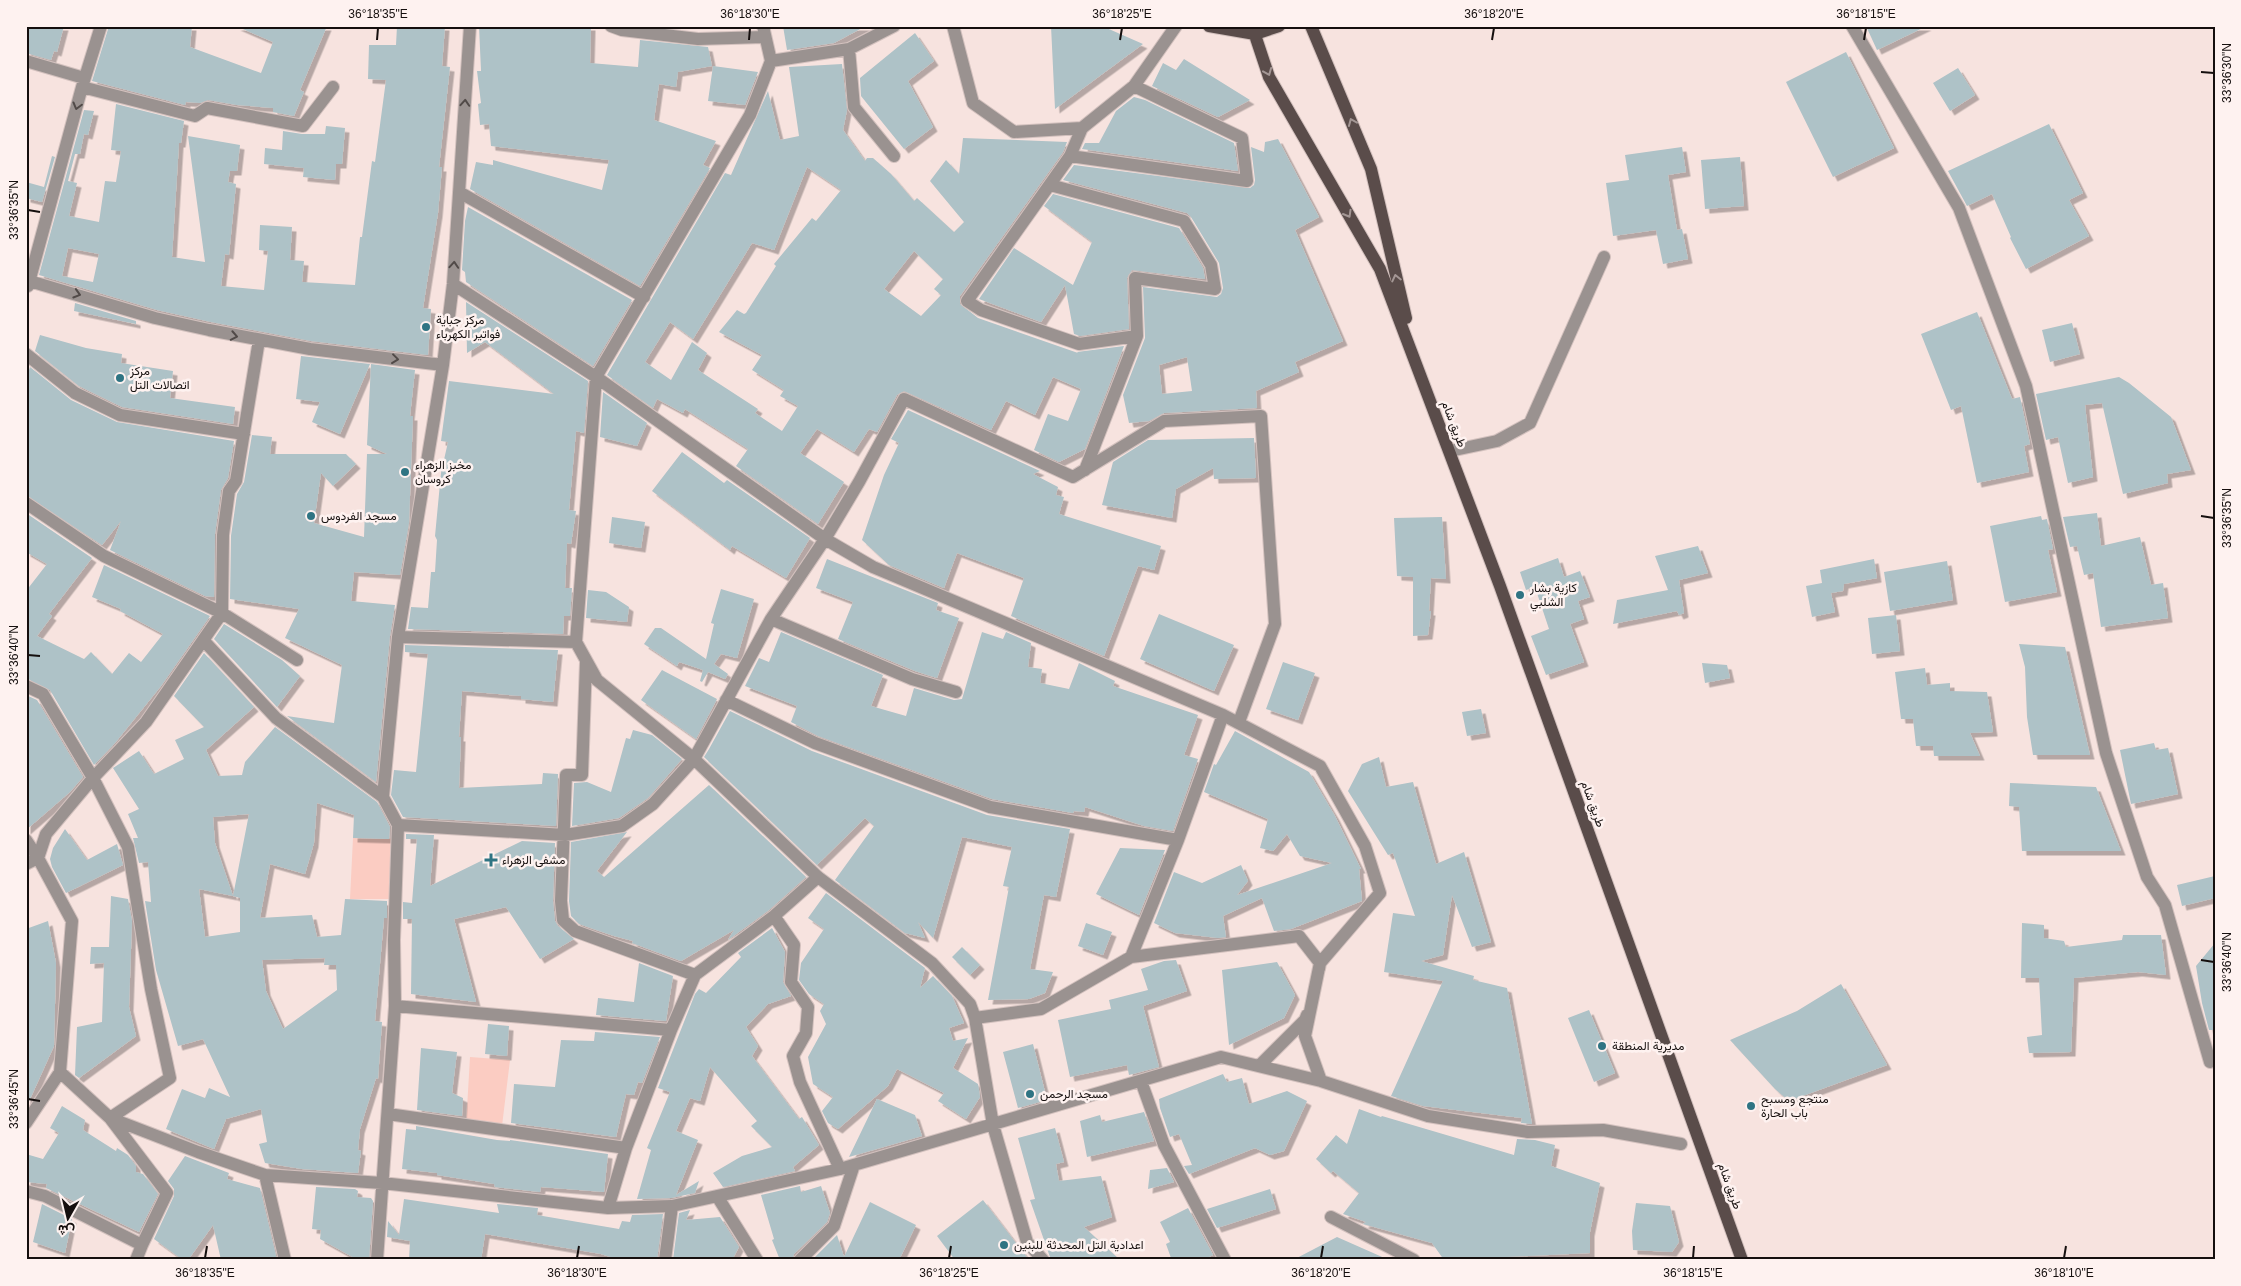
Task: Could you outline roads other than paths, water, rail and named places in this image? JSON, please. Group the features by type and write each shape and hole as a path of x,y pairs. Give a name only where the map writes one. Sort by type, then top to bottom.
{"main road":[{"path":"1209,26 1253,30 1279,26"},
{"path":"1311,26 1371,169 1415,360"},
{"path":"1253,30 1270,77 1380,268 1415,360"},
{"name":"طريق شام","path":"1415,360 1510,614 1742,1260"}],"street":[{"path":"101,26 83,82 28,283 155,318 259,340 443,365"},
{"path":"383,797 398,637 443,365 453,284 470,26"},
{"path":"611,26 622,30 698,39 764,31 771,61 750,115 596,377 576,642 597,680 694,759 818,877 932,963 970,1004 975,1018 993,1125 1028,1242 1043,1260"},
{"path":"771,61 849,49 894,26"},
{"path":"953,26 973,103 1014,132 1082,128"},
{"path":"1137,336 1079,344 981,310 967,301 1070,156 1082,128 1134,86 1176,26"},
{"path":"1852,26 1959,208 2026,386 2106,753 2147,877 2166,905 2210,1062"},
{"path":"849,49 854,107 894,156"},
{"path":"26,60 83,82 194,116 207,108 303,126 333,87"},
{"path":"1070,156 1247,181 1242,138 1134,86"},
{"path":"1050,185 1184,220 1211,265 1215,289 1135,278 1137,336 1085,470"},
{"path":"459,192 644,297"},
{"path":"1450,452 1497,441 1530,423 1604,257"},
{"path":"453,284 596,377 825,539 874,567 1223,714 1320,766 1365,846 1380,893 1320,963 1305,1020 1259,1066"},
{"path":"26,864 38,858 46,834 93,778 146,722 222,613 223,535 229,491 236,481 259,340"},
{"path":"26,354 75,393 120,415 244,434"},
{"path":"398,825 565,835 622,826 653,804 694,759 771,619 825,539 859,482 904,399 1073,477 1164,421 1261,416 1275,624 1239,722"},
{"path":"26,503 104,556 222,613 297,660"},
{"path":"771,619 912,679 956,692"},
{"path":"398,637 576,642"},
{"path":"203,640 276,718 383,797 398,825 394,940 395,1006 377,1260"},
{"path":"586,661 582,775 566,775 561,901 563,920 575,931 695,975"},
{"path":"26,686 43,694 93,778 128,847 151,988 170,1078 110,1118"},
{"path":"726,700 814,743 990,807 1178,840"},
{"path":"1131,957 1178,840 1223,714"},
{"path":"26,840 38,858 72,921 60,1072 26,1123"},
{"path":"608,1208 626,1148 671,1030 695,975 774,916 818,877"},
{"path":"774,916 794,946 791,982 808,1008 806,1033 793,1056 797,1074 840,1169"},
{"path":"975,1018 1041,1009 1131,957 1299,936 1320,963 1305,1036 1321,1081"},
{"path":"395,1006 671,1030"},
{"path":"110,1118 198,1152 265,1175 382,1183 608,1208 672,1206 840,1169 1221,1057 1321,1081 1428,1116 1528,1132 1603,1130 1680,1144"},
{"path":"60,1072 110,1118 167,1193 136,1260"},
{"path":"1142,1081 1164,1145 1225,1260"},
{"path":"388,1114 626,1148"},
{"path":"800,1260 834,1226 854,1165"},
{"path":"265,1175 285,1260"},
{"path":"26,1191 45,1196 142,1245"},
{"path":"717,1196 758,1260"},
{"path":"665,1260 672,1206"},
{"path":"1331,1217 1414,1260"}],"place":[{"name":"مركز جباية فواتير الكهرباء","path":"426,327"},
{"name":"مركز اتصالات التل","path":"120,378"},
{"name":"مخبز الزهراء كروسان","path":"405,472"},
{"name":"مسجد الفردوس","path":"311,516"},
{"name":"كازية بشار الشلبي","path":"1520,595"},
{"name":"مشفى الزهراء","path":"491,860"},
{"name":"مديرية المنطقة","path":"1602,1046"},
{"name":"مسجد الرحمن","path":"1030,1094"},
{"name":"منتجع ومسبح باب الحارة","path":"1751,1106"},
{"name":"اعدادية التل المحدثة للبنين","path":"1004,1245"}]}
